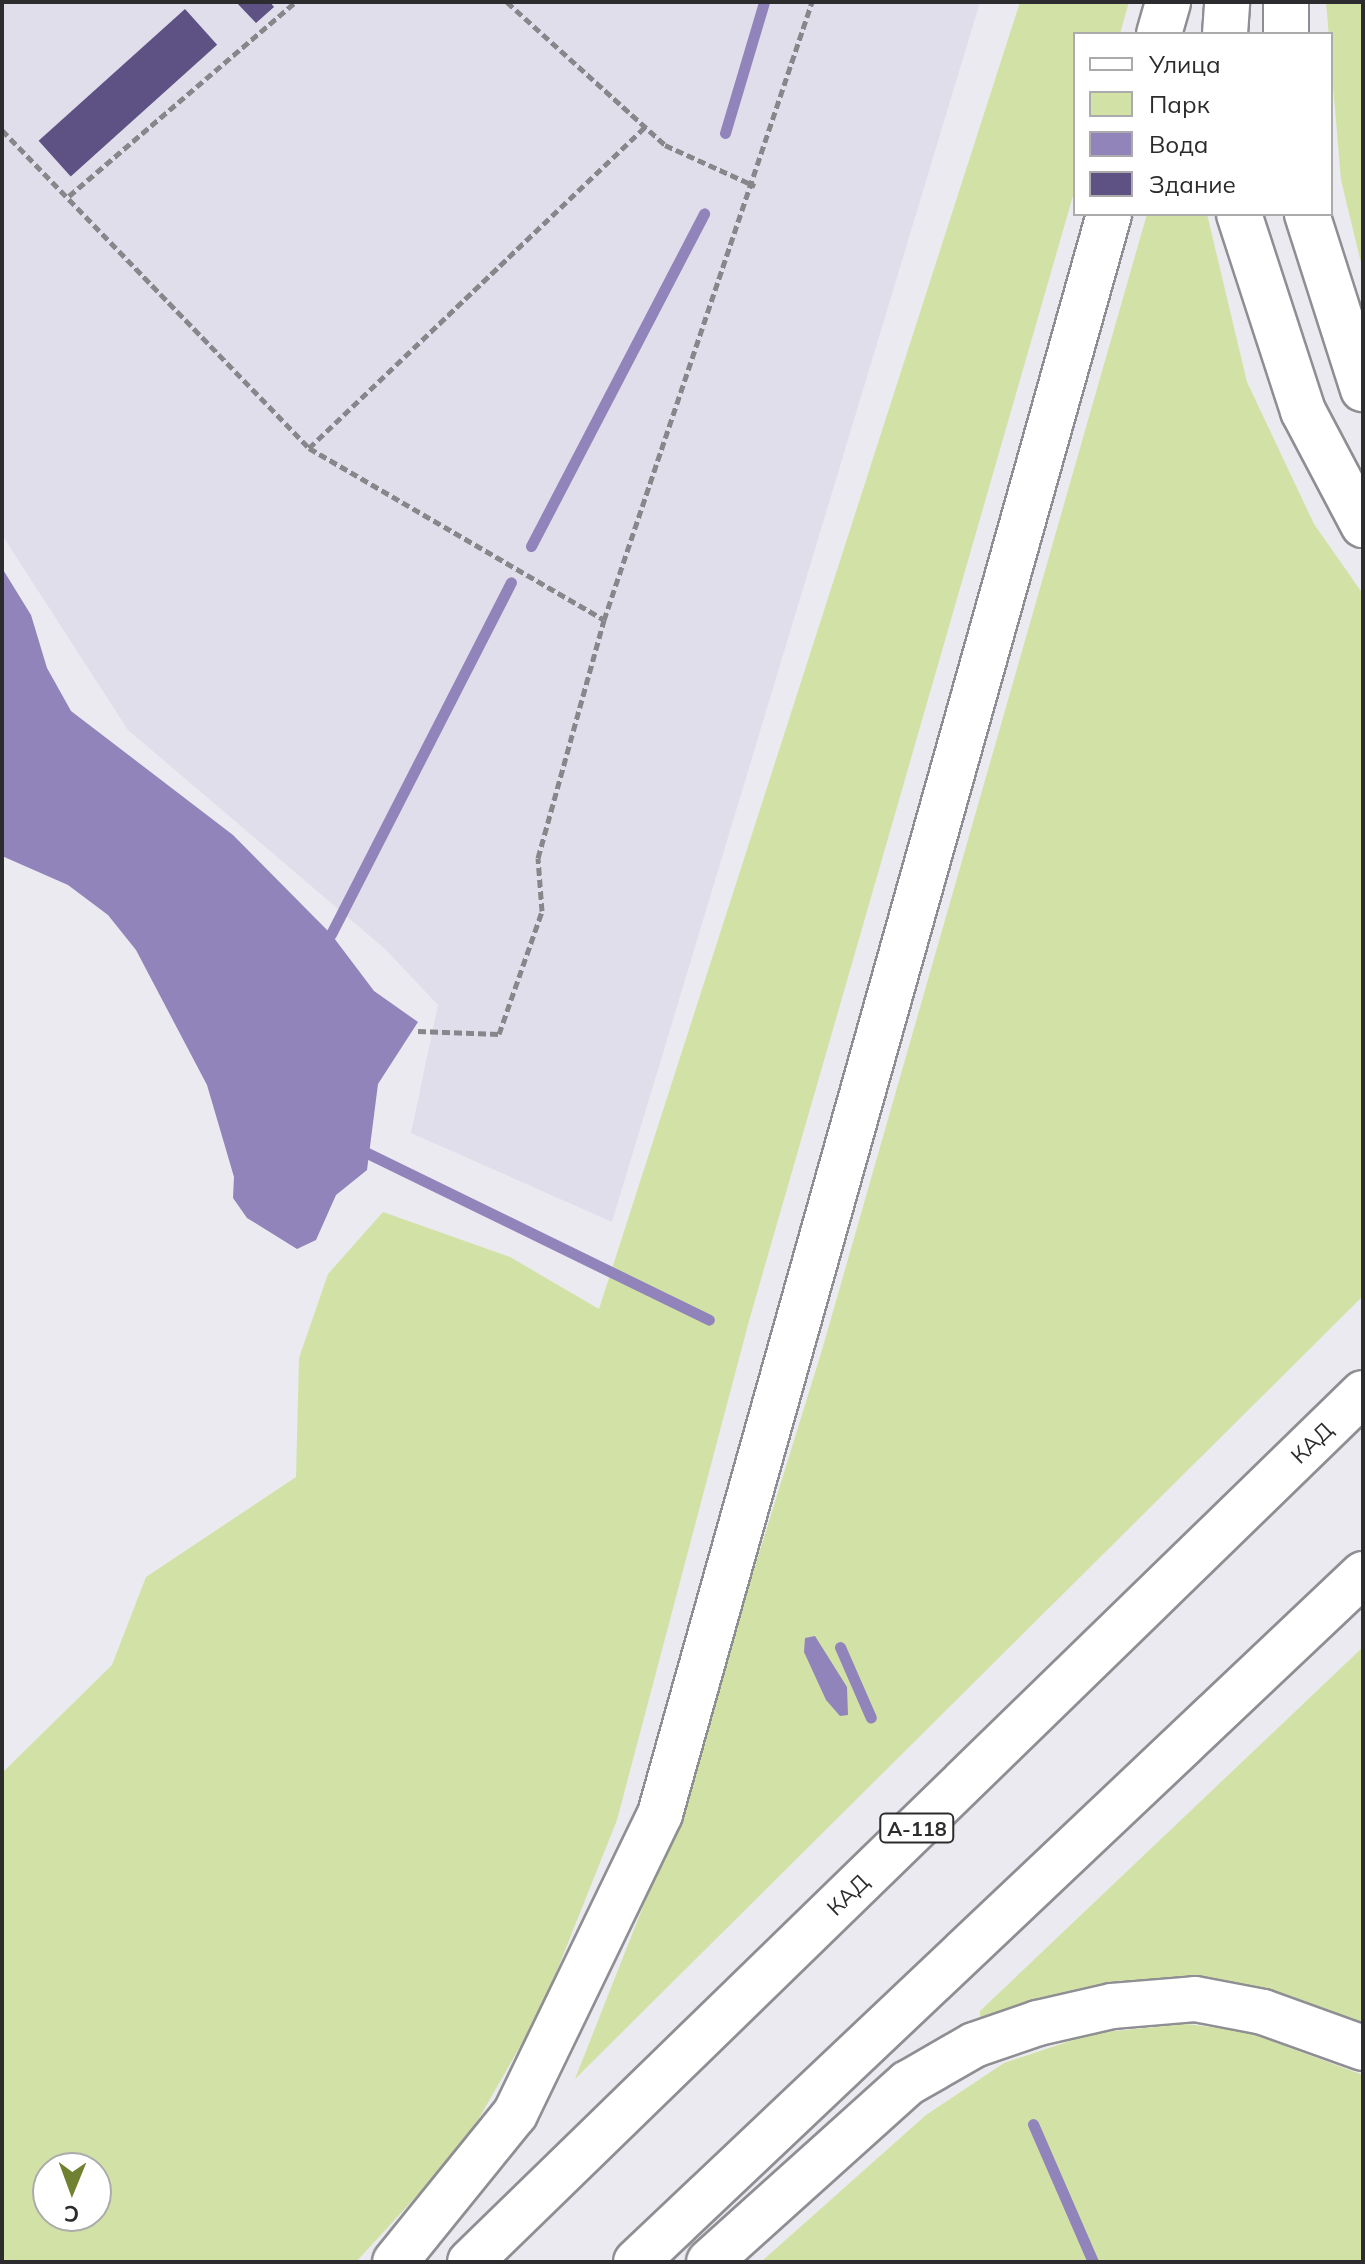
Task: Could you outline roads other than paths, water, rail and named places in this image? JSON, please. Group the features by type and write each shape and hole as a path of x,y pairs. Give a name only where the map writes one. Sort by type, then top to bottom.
{"main road":[{"path":"1160,32 1168,2"},
{"path":"1225,32 1227,2"},
{"path":"1286,2 1286,32"},
{"path":"395,2262 515,2114 660,1814 1108,216"},
{"path":"1240,216 1303,411 1363,525"},
{"path":"1308,216 1360,373"},
{"name":"КАД","path":"470,2262 1363,1393"},
{"path":"636,2262 1363,1574"},
{"path":"709,2262 908,2083 974,2045 1038,2023 1112,2006 1195,1999 1304,2024 1363,2048"}],"water":[{"path":"2,568 31,615 47,668 71,711 233,835 331,934 374,991 418,1022 378,1084 367,1170 336,1195 316,1240 297,1249 247,1218 233,1198 234,1177 207,1085 136,950 108,915 68,885 2,856"},
{"path":"815,1636 847,1687 848,1715 840,1716 826,1700 804,1652 805,1638"}],"waterway":[{"path":"725,133 764,2"},
{"path":"531,546 704,213"},
{"path":"331,934 511,582"},
{"path":"361,1150 709,1320"},
{"path":"840,1647 871,1718"},
{"path":"1033,2124 1093,2262"}]}
